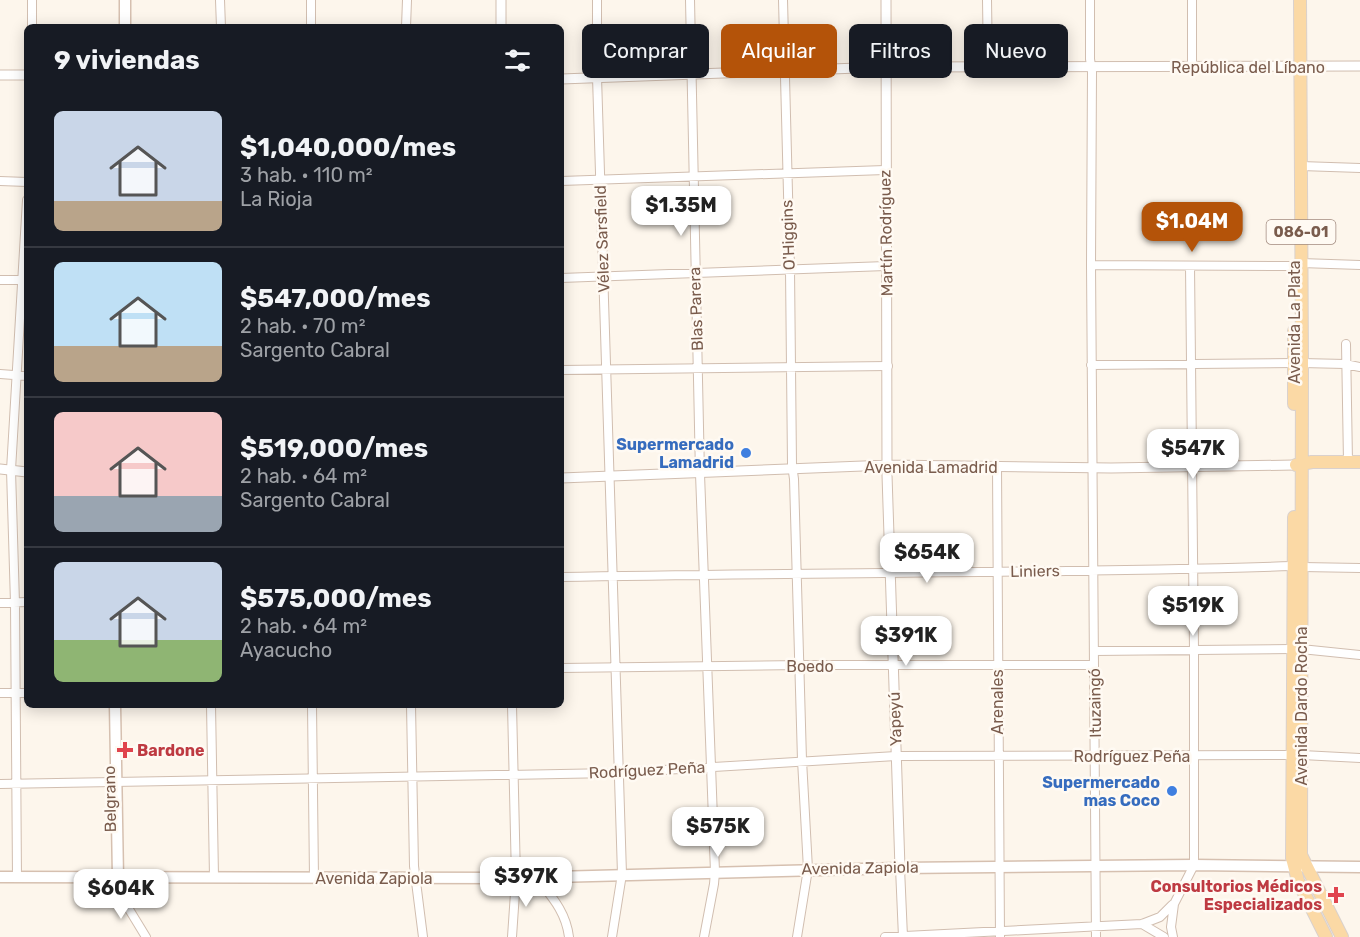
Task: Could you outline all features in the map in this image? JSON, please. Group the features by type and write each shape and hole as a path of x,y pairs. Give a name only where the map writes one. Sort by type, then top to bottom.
{"main road":[{"path":"118,0 118,24"},
{"path":"125,0 125,24"},
{"name":"Avenida La Plata","path":"1293,0 1301,166 1298,265"},
{"name":"Avenida La Plata","path":"1298,465 1296,67 1300,0"},
{"name":"Avenida Lamadrid","path":"1298,465 1312,462 1354,462"},
{"name":"Avenida Lamadrid","path":"1298,465 1360,468"},
{"name":"Avenida Dardo Rocha","path":"1298,465 1298,755 1291,851 1342,937"},
{"name":"Belgrano","path":"109,708 113,782"},
{"name":"Belgrano","path":"114,878 115,708"},
{"name":"Avenida Zapiola","path":"0,877 416,879 537,878 714,868 1194,865 1360,867"},
{"name":"Avenida Dardo Rocha","path":"1299,866 1326,937"}],"street":[{"path":"32,0 32,24"},
{"path":"220,0 220,24"},
{"path":"311,0 311,24"},
{"path":"406,24 407,0"},
{"path":"501,0 501,24"},
{"name":"Vélez Sarsfield","path":"597,0 597,24"},
{"name":"Blas Parera","path":"690,0 690,24"},
{"name":"O'Higgins","path":"783,0 783,24"},
{"name":"Martín Rodríguez","path":"886,0 886,24"},
{"path":"987,0 987,24"},
{"name":"Ituzaingó","path":"1090,0 1096,937"},
{"path":"1192,0 1192,67"},
{"name":"República del Líbano","path":"1068,67 1360,66"},
{"path":"0,75 24,75"},
{"name":"República del Líbano","path":"564,79 582,78"},
{"name":"Vélez Sarsfield","path":"597,78 622,874 612,937"},
{"name":"Blas Parera","path":"690,78 700,474 714,868 714,884 704,937"},
{"name":"O'Higgins","path":"784,78 790,270 792,470 808,869 797,937"},
{"name":"Martín Rodríguez","path":"886,78 888,465"},
{"path":"1301,166 1360,168"},
{"path":"564,181 885,170"},
{"path":"0,180 24,182"},
{"path":"1091,265 1360,265"},
{"path":"564,278 886,266"},
{"path":"885,937 1000,934 1142,924 1160,917 1173,904 1194,865 1194,570 1190,266"},
{"path":"0,280 24,280"},
{"path":"17,878 15,603 11,470 16,375 24,291"},
{"path":"1346,344 1345,364 1354,462"},
{"path":"1091,365 1298,363 1345,364 1360,368"},
{"path":"564,370 888,366"},
{"path":"0,374 24,376"},
{"name":"Avenida Lamadrid","path":"564,478 609,478 888,465 1092,468 1298,465"},
{"name":"Yapeyú","path":"888,465 903,937"},
{"name":"Arenales","path":"997,466 1000,934"},
{"path":"0,469 24,471"},
{"name":"Liniers","path":"564,577 797,572 1360,568"},
{"path":"0,603 24,602"},
{"path":"1094,651 1297,649 1360,655"},
{"name":"Boedo","path":"564,668 1094,665"},
{"path":"0,693 24,693"},
{"path":"211,708 214,877"},
{"path":"312,708 314,878"},
{"path":"411,708 416,879 423,937"},
{"path":"512,708 516,878 512,937"},
{"name":"Rodríguez Peña","path":"0,784 619,773 896,756 1298,755 1360,758"},
{"name":"Belgrano","path":"114,878 118,890 146,937"},
{"path":"537,878 560,908 569,937"},
{"path":"1173,904 1171,927 1173,937"},
{"path":"1142,924 1164,937"}],"place":[{"name":"Supermercado Lamadrid","path":"746,453"},
{"name":"Bardone","path":"125,750"},
{"name":"Supermercado mas Coco","path":"1172,791"},
{"name":"Consultorios Médicos Especializados","path":"1336,895"}]}
